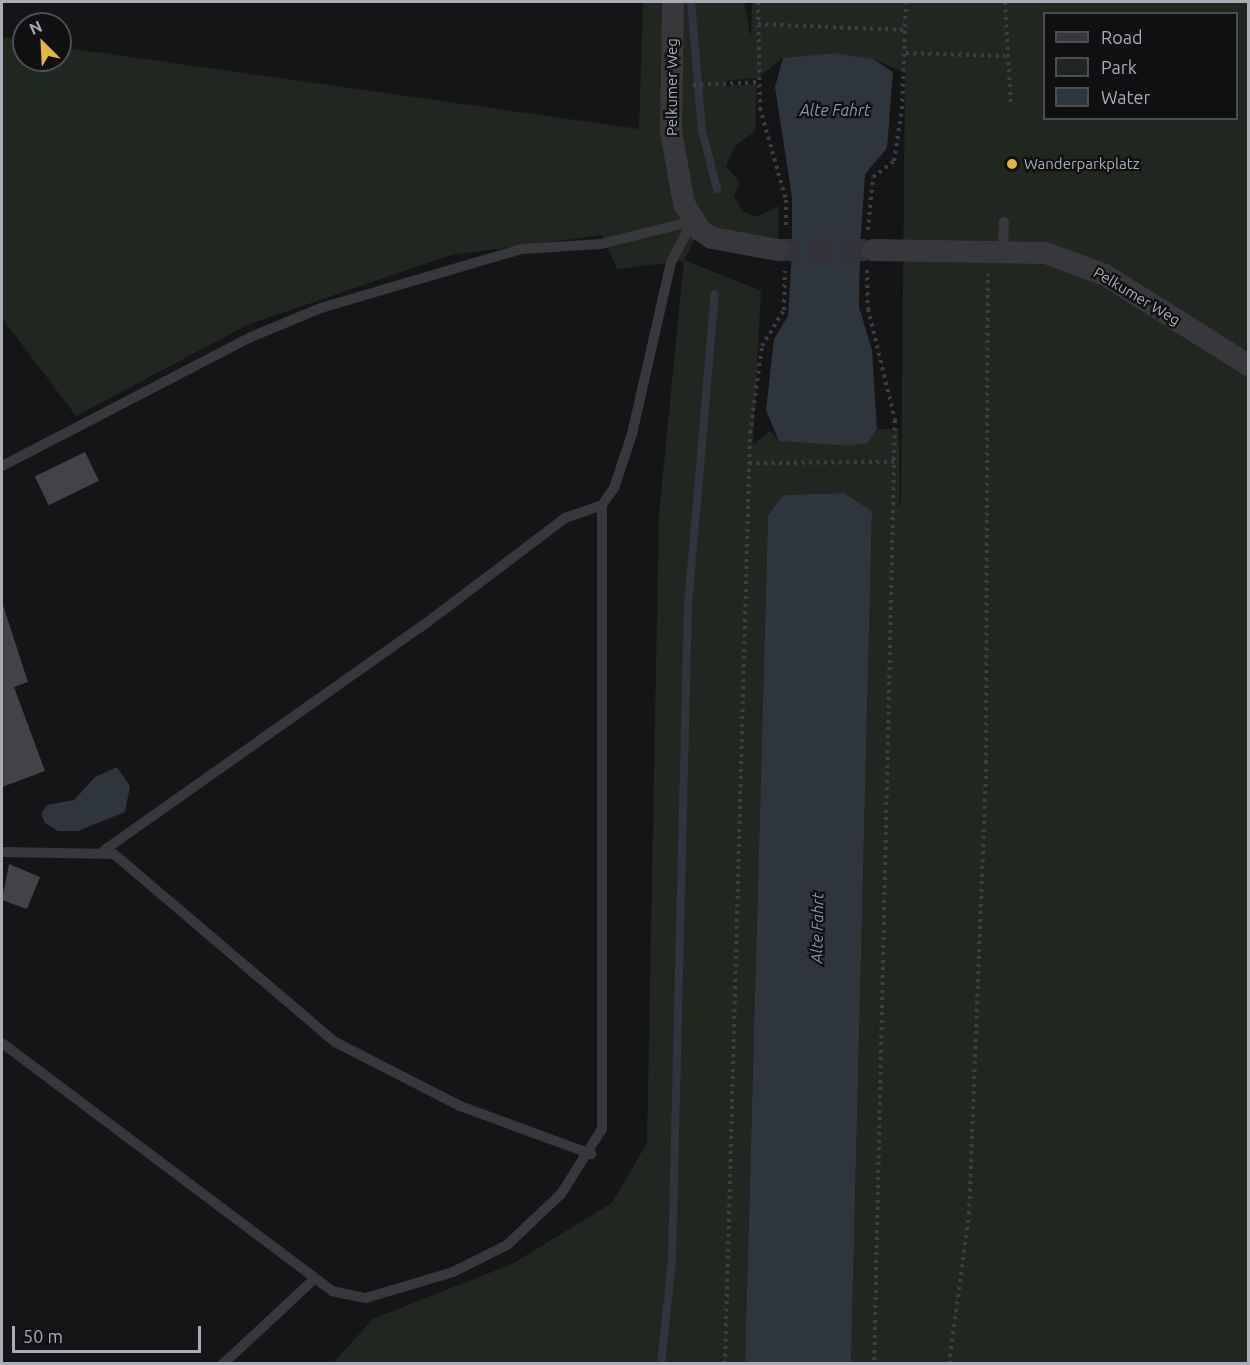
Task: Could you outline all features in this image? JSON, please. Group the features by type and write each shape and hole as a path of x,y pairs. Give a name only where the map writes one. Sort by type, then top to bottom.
{"street":[{"name":"Pelkumer Weg","path":"673,2 670,131 684,204 693,221"},
{"path":"693,221 728,243 778,250"},
{"name":"Pelkumer Weg","path":"869,250 995,249 1046,253 1080,264 1248,365"}],"lane":[{"path":"2,466 251,337 321,308 522,249 602,243 693,221"},
{"path":"2,1042 313,1280 332,1291 366,1298 453,1272 507,1245 561,1194 591,1154 602,1129 602,505 614,488 632,434 671,262 693,221"},
{"path":"995,249 1004,222"},
{"path":"103,851 421,627 565,518 602,505"},
{"path":"2,852 103,851 114,854 335,1042 460,1106 591,1154"},
{"path":"223,1364 313,1280"}],"path":[{"path":"758,2 760,82 768,150 786,200"},
{"path":"874,1364 895,420 868,309 869,250 873,177 894,161 906,53 906,2"},
{"path":"1005,2 1005,56 1011,106"},
{"path":"758,24 905,30"},
{"path":"906,53 1005,56"},
{"path":"705,84 760,82"},
{"path":"949,1364 969,1214 986,763 995,249"},
{"path":"725,1364 749,463 762,346 784,310"},
{"path":"749,463 894,462"}],"green space":[{"path":"643,2 671,2 667,132 682,205 699,231 684,260 761,291 753,445 770,431 779,441 850,446 868,443 877,429 899,429 900,502 894,506 901,504 905,73 873,59 833,53 783,58 757,78 722,81 724,86 757,84 755,131 734,147 726,166 740,183 734,196 742,211 756,217 779,206 778,250 712,236 701,230 685,203 672,131 673,2 744,2 751,38 752,2 1248,2 1248,1363 851,1363 872,511 844,493 783,495 768,515 745,1363 333,1363 373,1319 512,1264 612,1203 647,1143 659,514 684,261 617,269 602,235 451,255 247,325 76,416 2,318 2,37 12,39 12,72 72,72 72,49 639,129"}],"water":[{"name":"Alte Fahrt","path":"834,53 873,59 893,72 887,148 865,174 860,250 859,307 872,350 877,429 868,443 850,446 779,441 766,410 774,339 788,316 792,251 792,197 775,87 783,58"},
{"path":"844,493 872,511 851,1363 745,1363 768,515 783,495"},
{"path":"117,767 130,786 125,812 78,831 58,831 45,823 41,814 47,805 74,800 95,777"}],"building":[{"path":"85,452 99,481 49,505 35,477"},
{"path":"2,602 28,682 14,687 45,771 2,787"},
{"path":"9,864 40,877 27,909 2,900"}],"waterway":[{"path":"691,2 702,130 717,189"},
{"path":"661,1364 672,1259 688,606 715,294"}],"tunnel":[{"path":"778,250 873,250"}],"place":[{"name":"Wanderparkplatz","path":"1012,164"}]}
